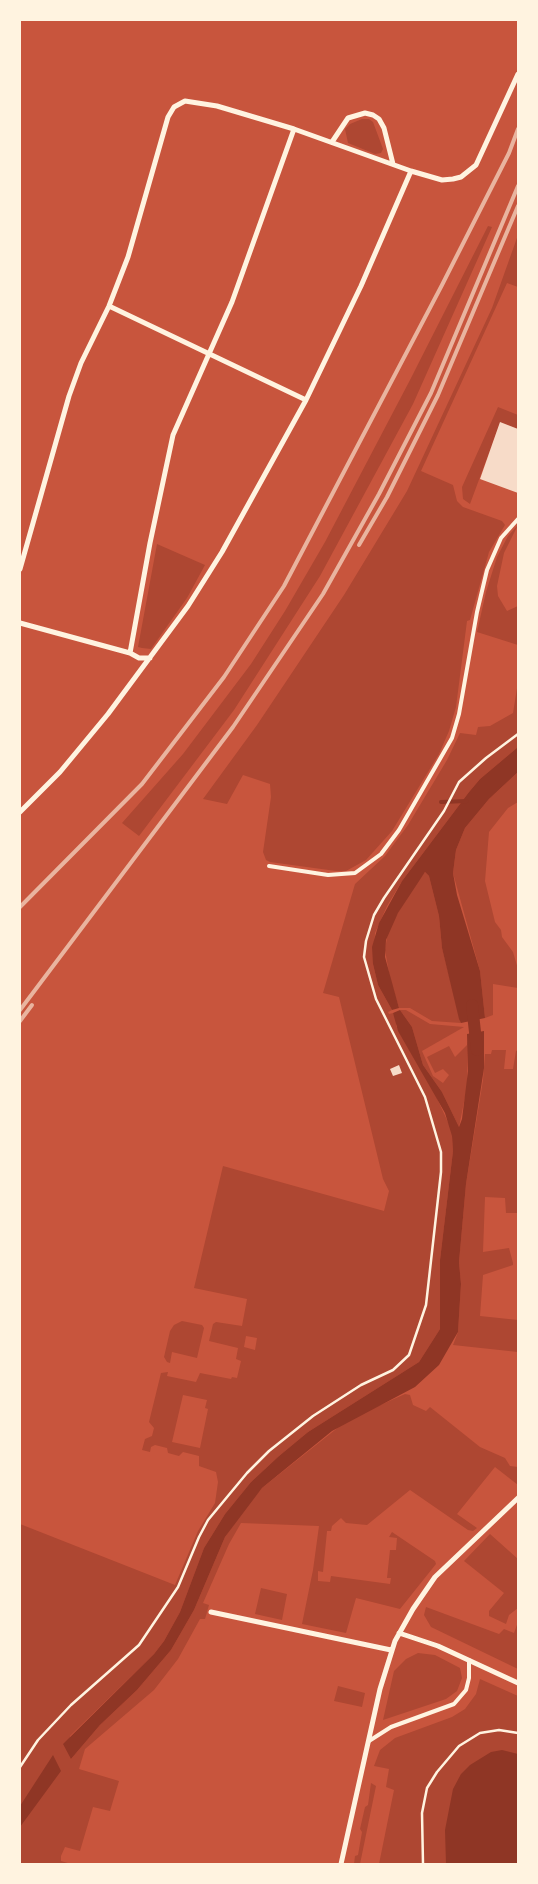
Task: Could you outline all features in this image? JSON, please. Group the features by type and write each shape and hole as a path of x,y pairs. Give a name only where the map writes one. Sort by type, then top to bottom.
{"street":[{"path":"20,569 74,380 109,306 128,257 168,117 174,107 185,101 195,102 294,129 411,171 442,180 461,177 470,172 488,144 518,74"},
{"path":"332,142 348,118 365,113 379,119 384,128 393,164"},
{"path":"130,652 150,543 173,435 232,302 294,129"},
{"path":"20,812 85,743 188,606 222,552 306,400 361,286 411,171"},
{"path":"109,306 306,400"},
{"path":"20,623 130,652 139,658 150,658"},
{"path":"341,1864 367,1742 390,1650 417,1601 436,1577 518,1498"},
{"path":"211,1612 390,1650"},
{"path":"399,1633 427,1642 518,1683"}],"lane":[{"path":"269,866 328,875 355,874 372,862 399,830 452,738 459,714 476,612 487,570 501,538 518,520"},
{"path":"367,1742 391,1727 454,1704 466,1690 469,1678 469,1660"}],"path":[{"path":"20,1767 38,1740 71,1705 139,1645 178,1586 208,1520 247,1473 269,1451 313,1416 361,1385 399,1366 412,1348 426,1305 442,1172 441,1152 425,1098 376,1000 364,950 369,928 378,908 464,778 518,734"},
{"path":"423,1864 421,1826 423,1804 427,1788 442,1765 459,1746 480,1733 499,1730 518,1733"}],"shaded area":[{"path":"362,119 369,119 373,122 383,149 381,153 375,154 348,143 345,129 350,124"},
{"path":"488,226 492,227 413,404 320,576 234,710 139,836 122,823 183,754 251,664 285,611 325,542"},
{"path":"518,235 518,287 507,283 421,471 453,485 457,501 463,507 502,521 505,525 489,552 470,620 467,621 456,707 449,731 439,754 392,831 366,860 346,871 270,862 266,860 263,852 271,797 270,784 243,775 227,804 203,799 257,725 344,595 407,491 492,308"},
{"path":"498,407 518,415 518,429 500,423 470,504 463,499 462,487"},
{"path":"518,525 504,553 497,586 498,596 507,611 518,606 518,645 477,632 486,592 497,557 508,536"},
{"path":"157,544 205,565 187,598 151,649 138,647"},
{"path":"518,682 518,747 480,779 469,792 402,881 387,906 375,933 373,964 378,985 392,1010 388,1012 389,1014 393,1013 396,1019 396,1026 435,1094 452,1131 453,1151 440,1260 440,1329 419,1362 308,1432 251,1482 225,1514 204,1548 180,1612 164,1641 154,1654 70,1736 71,1759 100,1725 137,1690 171,1650 194,1610 225,1537 246,1507 262,1488 340,1426 365,1412 405,1394 410,1395 413,1405 426,1411 430,1407 480,1447 505,1458 510,1466 518,1467 518,1485 495,1467 457,1514 477,1528 473,1531 468,1530 410,1490 367,1525 346,1523 341,1518 332,1526 331,1531 327,1531 323,1572 318,1571 318,1581 330,1582 331,1576 390,1584 391,1578 387,1578 390,1550 396,1550 397,1538 389,1537 392,1532 435,1561 436,1564 400,1609 356,1598 346,1633 302,1624 313,1570 319,1526 241,1523 229,1544 203,1603 209,1605 205,1619 200,1619 178,1659 154,1690 85,1749 79,1769 119,1781 110,1811 93,1807 80,1851 65,1847 61,1856 61,1861 71,1864 20,1864 20,1524 175,1585 198,1531 215,1503 218,1482 216,1472 199,1466 199,1456 183,1452 179,1456 168,1453 167,1448 155,1445 151,1447 150,1452 142,1450 145,1439 152,1436 154,1428 149,1422 161,1373 168,1372 167,1376 196,1382 200,1373 231,1379 232,1377 237,1378 241,1361 236,1359 238,1348 209,1341 213,1324 216,1322 242,1326 247,1299 194,1288 223,1166 384,1211 389,1191 383,1179 339,997 323,993 355,884 385,856 408,825 447,760 460,733 476,735 478,727 490,726 513,713","holes":["246,1336 257,1338 255,1350 244,1347","183,1395 207,1400 205,1408 208,1409 200,1448 172,1442"]},
{"path":"518,747 518,772 489,799 465,828 456,850 453,873 457,895 480,971 485,1018 461,1023 459,1019 442,948 439,916 429,876 425,872 398,913 386,940 385,957 399,1008 392,1010 378,985 373,964 372,947 379,923 402,881 469,792 480,779"},
{"path":"518,772 518,802 508,808 489,832 485,881 495,922 501,930 502,937 513,952 518,969 518,988 493,984 493,1015 485,1018 480,971 453,873 456,850 465,828 489,799"},
{"path":"425,872 429,876 439,916 442,948 461,1023 432,1021 410,1008 399,1008 390,978 385,950 388,931 409,893"},
{"path":"400,1010 406,1010 430,1024 464,1027 422,1051 433,1076 443,1083 449,1075 443,1069 435,1073 427,1057 449,1046 455,1057 467,1045 468,1041 467,1087 459,1127 442,1092 423,1065 412,1027"},
{"path":"400,1010 412,1027 423,1065 442,1092 459,1127 462,1119 468,1071 467,1034 484,1031 484,1068 466,1184 459,1262 461,1284 458,1332 439,1365 415,1387 332,1431 262,1488 225,1537 194,1610 171,1650 137,1690 100,1725 71,1759 63,1744 154,1654 164,1641 180,1612 204,1548 225,1514 251,1482 308,1432 419,1362 440,1329 440,1260 453,1151 452,1136 445,1113 398,1031 393,1013"},
{"path":"492,1050 506,1050 504,1069 513,1069 516,1051 518,1050 517,1213 506,1213 505,1198 485,1197 483,1252 509,1248 513,1265 483,1275 480,1316 518,1320 518,1352 453,1345 458,1332 461,1284 459,1262 466,1184 483,1080 485,1054 491,1054"},
{"path":"182,1321 202,1325 204,1328 197,1358 172,1352 170,1363 164,1357 170,1331 174,1325"},
{"path":"490,1534 518,1559 518,1608 509,1615 506,1624 489,1616 489,1611 504,1593 464,1561"},
{"path":"261,1588 287,1594 282,1620 255,1614"},
{"path":"426,1607 499,1634 504,1629 514,1633 518,1622 518,1669 431,1627 424,1615"},
{"path":"418,1653 435,1655 460,1668 462,1678 457,1691 446,1699 383,1720 394,1671 406,1659"},
{"path":"480,1679 518,1696 518,1864 379,1864 394,1790 386,1787 389,1769 374,1766 380,1750 395,1738 452,1717 465,1709 476,1694"},
{"path":"338,1686 365,1693 362,1707 334,1701"},
{"path":"502,1750 518,1754 518,1864 446,1864 445,1830 453,1789 461,1774 470,1765 491,1752"},
{"path":"53,1755 61,1771 20,1827 20,1806"},
{"path":"371,1783 376,1786 360,1864 354,1864 355,1856 358,1855 362,1832 360,1829 365,1807 368,1805"}],"building":[{"path":"500,422 518,429 518,493 480,479"},
{"path":"399,1065 402,1073 393,1076 390,1069"}],"waterway":[{"path":"441,802 467,801"},
{"path":"472,1005 477,1050"}],"railway":[{"path":"20,907 142,784 224,677 284,586 442,285 509,153 518,129"},
{"path":"20,1010 233,727 323,594 379,494 431,393 518,186"},
{"path":"359,545 387,497 438,395 518,206"},
{"path":"20,1021 32,1005"}]}
